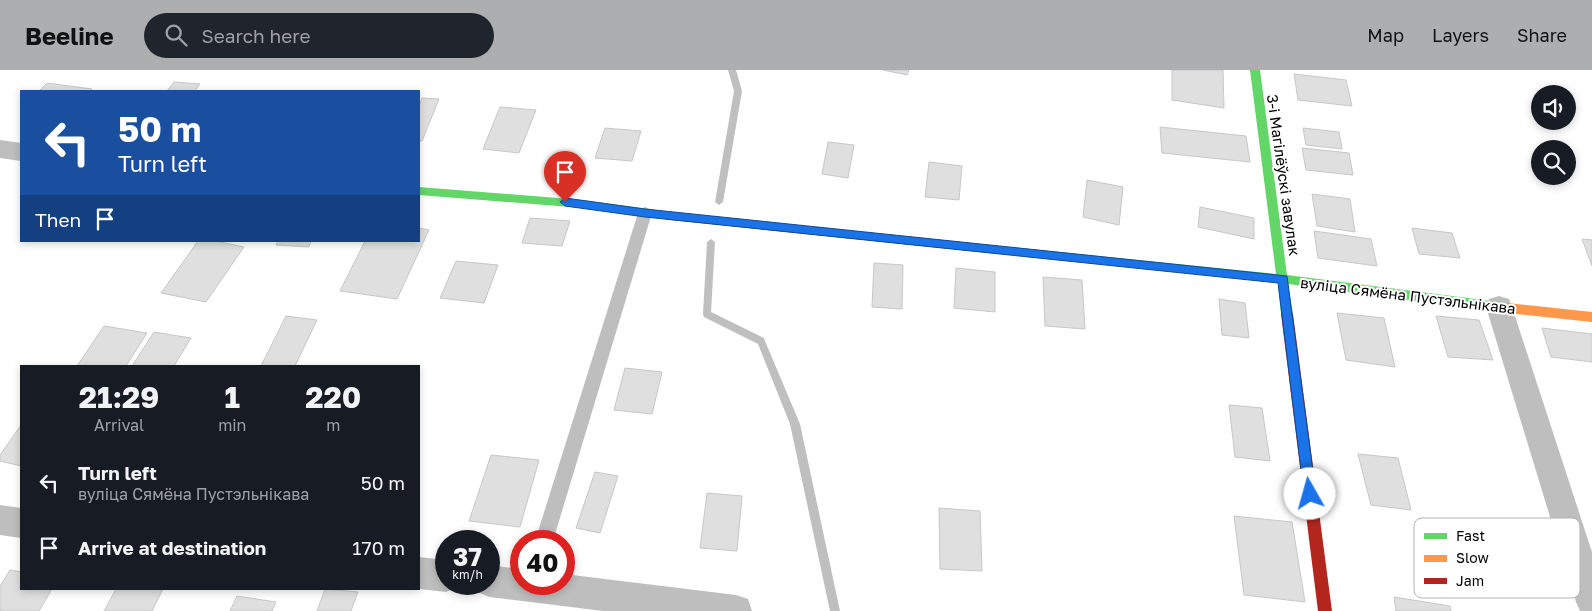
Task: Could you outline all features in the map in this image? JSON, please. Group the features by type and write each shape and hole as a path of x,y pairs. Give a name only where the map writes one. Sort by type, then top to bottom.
{"street":[{"name":"3-і Магілёўскі завулак","path":"1255,70 1324,611"},
{"path":"0,149 20,152"},
{"name":"вуліца Сямёна Пустэльнікава","path":"420,190 583,204 645,213 1283,279 1592,317"},
{"path":"1499,307 1566,518"},
{"path":"0,520 20,523"},
{"path":"1580,564 1592,602"},
{"path":"420,573 435,575"},
{"path":"575,591 736,611"}],"lane":[{"path":"547,530 645,213"}],"building":[{"path":"883,70 909,70 907,75"},
{"path":"1172,70 1223,70 1224,108 1172,100"},
{"path":"1294,74 1346,80 1352,106 1298,100"},
{"path":"174,82 200,84 196,90 168,90"},
{"path":"47,83 92,89 91,90 40,90"},
{"path":"422,98 439,99 422,141 420,141 420,103"},
{"path":"500,107 536,110 519,153 483,149"},
{"path":"1160,127 1246,136 1250,162 1162,153"},
{"path":"605,128 641,131 632,161 595,158"},
{"path":"1303,128 1339,132 1342,149 1306,145"},
{"path":"828,142 854,145 848,178 822,174"},
{"path":"1302,148 1349,153 1353,175 1306,170"},
{"path":"929,162 962,166 959,200 925,197"},
{"path":"1087,180 1123,187 1119,225 1083,217"},
{"path":"1312,194 1350,199 1355,232 1317,226"},
{"path":"1200,207 1254,218 1254,239 1198,227"},
{"path":"530,218 570,221 562,246 522,243"},
{"path":"420,228 429,230 397,299 340,291 364,242 420,242"},
{"path":"1412,228 1452,233 1460,258 1419,254"},
{"path":"1314,231 1371,239 1377,266 1318,258"},
{"path":"1582,239 1592,240 1592,266"},
{"path":"197,242 220,242 244,247 206,302 161,293"},
{"path":"278,242 311,242 309,247 276,245"},
{"path":"456,261 498,265 484,303 440,298"},
{"path":"874,263 903,265 902,309 872,307"},
{"path":"956,268 995,272 995,312 954,308"},
{"path":"1043,277 1082,280 1085,329 1045,326"},
{"path":"1219,299 1245,303 1249,338 1222,335"},
{"path":"1337,313 1384,318 1395,367 1346,360"},
{"path":"286,316 317,320 295,365 262,365"},
{"path":"1436,316 1479,320 1493,360 1448,357"},
{"path":"104,326 147,333 127,365 78,365"},
{"path":"1542,328 1592,334 1592,362 1551,357"},
{"path":"154,332 191,338 175,365 133,365"},
{"path":"625,368 662,372 652,414 614,410"},
{"path":"1229,405 1262,408 1270,461 1235,457"},
{"path":"20,426 20,466 0,461 0,455"},
{"path":"1358,454 1398,458 1411,510 1371,505"},
{"path":"491,455 539,460 520,527 469,521"},
{"path":"595,472 618,476 600,533 576,528"},
{"path":"707,493 742,496 737,551 700,548"},
{"path":"939,508 980,511 982,571 940,569"},
{"path":"1234,516 1292,522 1305,602 1244,595"},
{"path":"10,570 20,572 20,590 51,590 39,611 0,611 0,586"},
{"path":"115,590 162,590 152,611 104,611"},
{"path":"325,590 358,592 351,611 317,611"},
{"path":"237,596 276,602 272,611 230,611"},
{"path":"1394,597 1450,606 1451,611 1396,611"}],"waterway":[{"path":"719,202 738,91 732,70"},
{"path":"711,242 707,314 761,341 795,424 835,611"}],"traffic: fast":[{"path":"1255,70 1287,314"},
{"path":"420,191 583,204 671,216"},
{"path":"1000,250 1283,279 1507,308"}],"traffic: slow":[{"path":"1507,308 1592,317"}],"traffic: jam":[{"path":"671,216 1000,250"},
{"path":"1287,314 1325,611"}],"route":[{"path":"565,202 645,213 1283,279 1310,494"}]}
